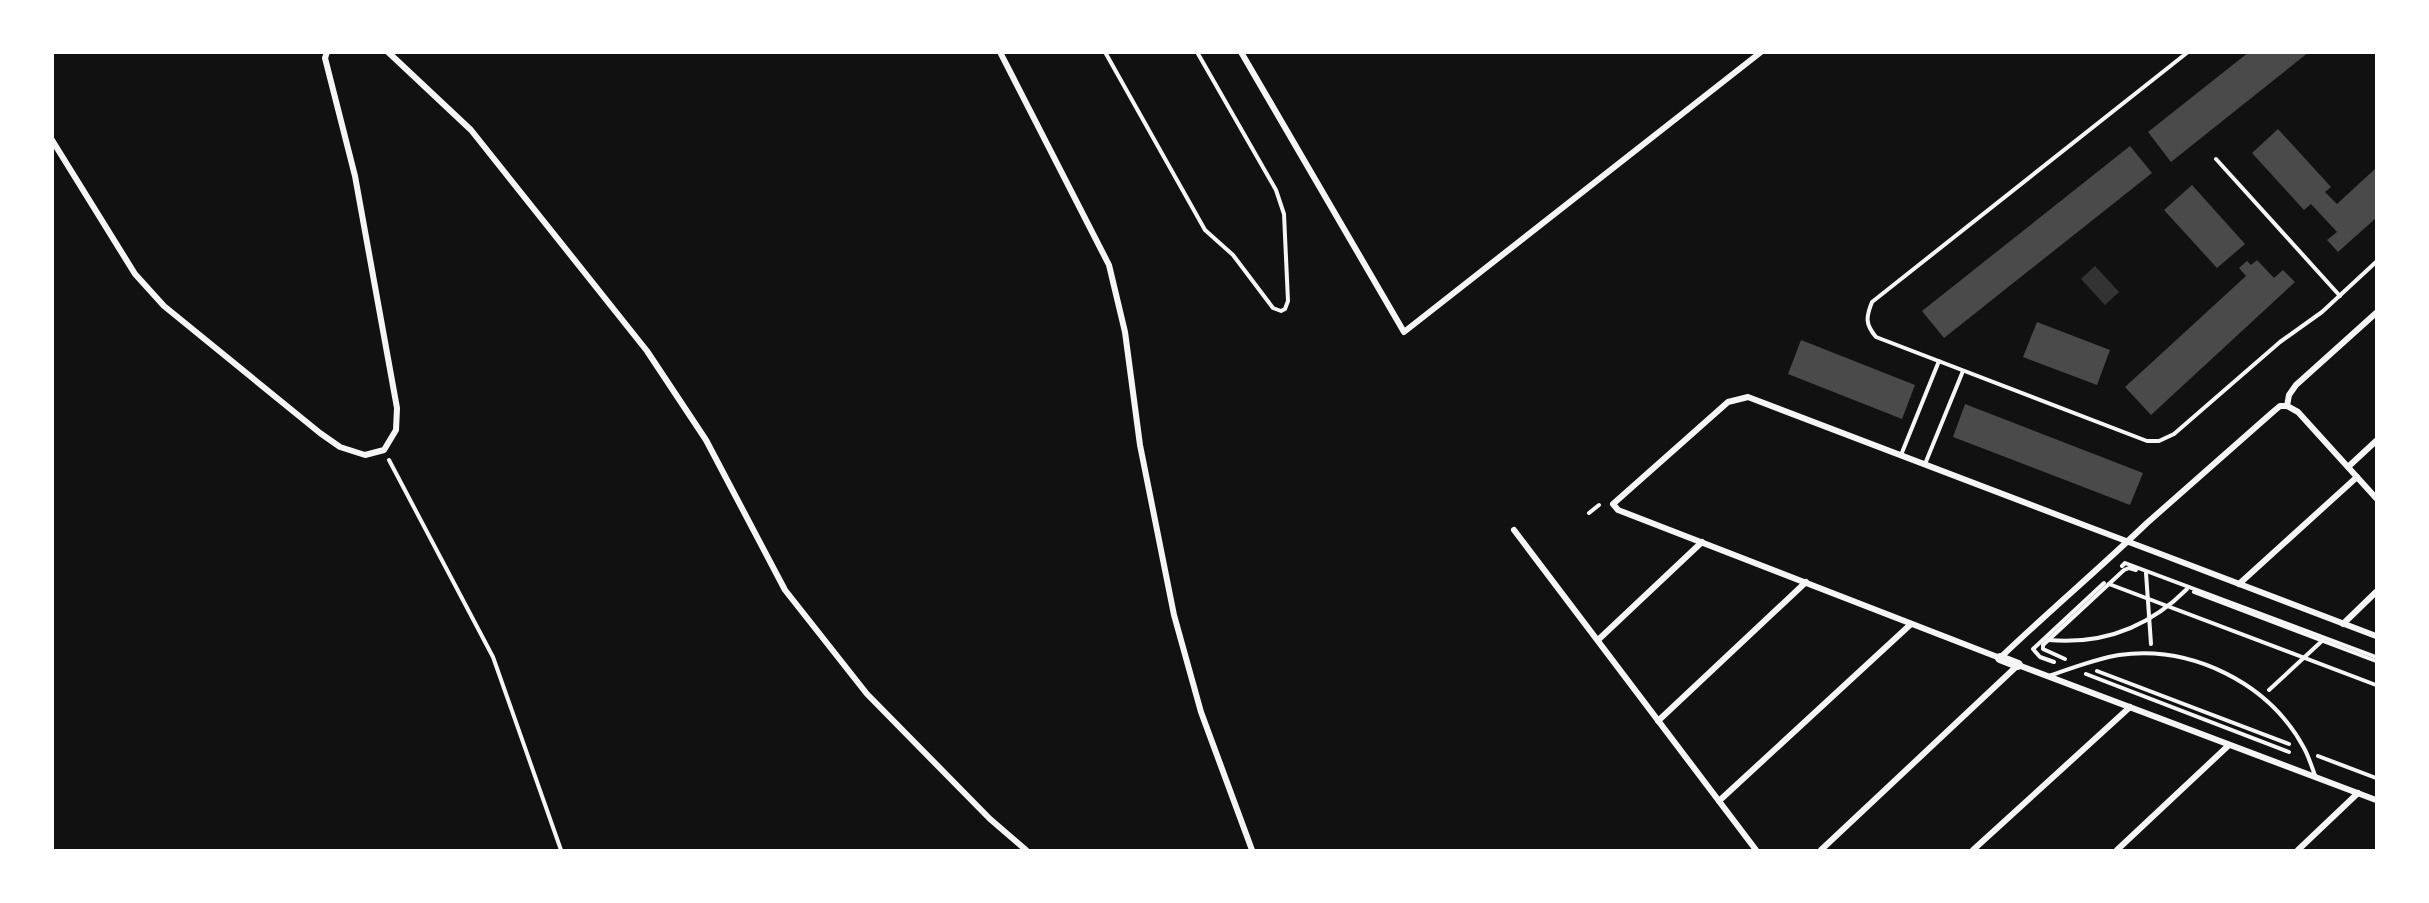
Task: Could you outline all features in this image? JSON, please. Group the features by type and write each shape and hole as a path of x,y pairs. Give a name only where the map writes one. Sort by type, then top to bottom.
{"street":[{"path":"52,140 135,274 164,306 340,447 364,455 384,450 396,430 397,408 355,176 325,58 327,52"},
{"path":"388,52 471,130 647,351 706,440 785,590 861,685 990,819 1026,850"},
{"path":"1000,52 1109,265 1125,332 1140,446 1174,615 1201,712 1252,850"},
{"path":"1241,52 1404,332 1761,52"},
{"path":"2287,406 2289,395 2296,385 2376,313"},
{"path":"2376,636 1748,397 1728,402 1613,504 1618,510 2018,666 2376,800"},
{"path":"2000,658 2274,411 2287,406 2298,412 2376,498"},
{"path":"2348,467 2376,441"},
{"path":"2239,584 2358,477"},
{"path":"1514,530 1756,850"},
{"path":"1598,640 1702,542"},
{"path":"1658,721 1806,582"},
{"path":"2343,624 2376,592"},
{"path":"1719,801 1911,624"},
{"path":"1821,850 2018,666"},
{"path":"1973,850 2130,707"},
{"path":"2117,850 2229,745"},
{"path":"2298,850 2358,793"}],"lane":[{"path":"2188,52 1872,302 1866,317 1869,328 1876,337 2147,441 2159,441 2174,435 2280,342 2340,296 2376,262"},
{"path":"2217,159 2340,296"},
{"path":"1901,455 1939,361"},
{"path":"1925,464 1964,370"},
{"path":"2048,677 2081,665 2121,655 2152,654 2209,666 2226,673 2262,697 2287,723 2306,751 2316,778"}],"path":[{"path":"1105,52 1205,230 1233,255 1273,308 1281,311 1285,309 1288,301 1284,214 1269,176 1197,52"},
{"path":"384,450 493,657 561,850"},
{"path":"1589,513 1599,505"},
{"path":"2376,661 2134,569 2127,569 2109,584 2043,645 2044,650 2081,665 2376,777"},
{"path":"2146,573 2152,654"},
{"path":"2109,584 2376,685"},
{"path":"2047,640 2086,641 2123,633 2149,620 2187,589"},
{"path":"2262,697 2323,640"}],"shaded area":[{"path":"2095,266 2119,292 2105,305 2081,279"}],"building":[{"path":"2249,52 2309,52 2171,162 2148,132"},
{"path":"2278,129 2331,187 2325,192 2337,204 2376,168 2376,218 2338,252 2327,240 2337,232 2311,204 2304,210 2252,153"},
{"path":"2130,146 2152,173 1944,338 1922,311"},
{"path":"2192,185 2245,244 2217,268 2164,210"},
{"path":"2257,260 2274,278 2283,270 2295,282 2151,415 2125,387 2246,276 2239,268 2247,261 2251,265"},
{"path":"2037,322 2110,350 2097,385 2023,357"},
{"path":"1801,340 1915,385 1902,419 1788,374"},
{"path":"1965,404 2143,473 2130,505 1953,437"}]}
